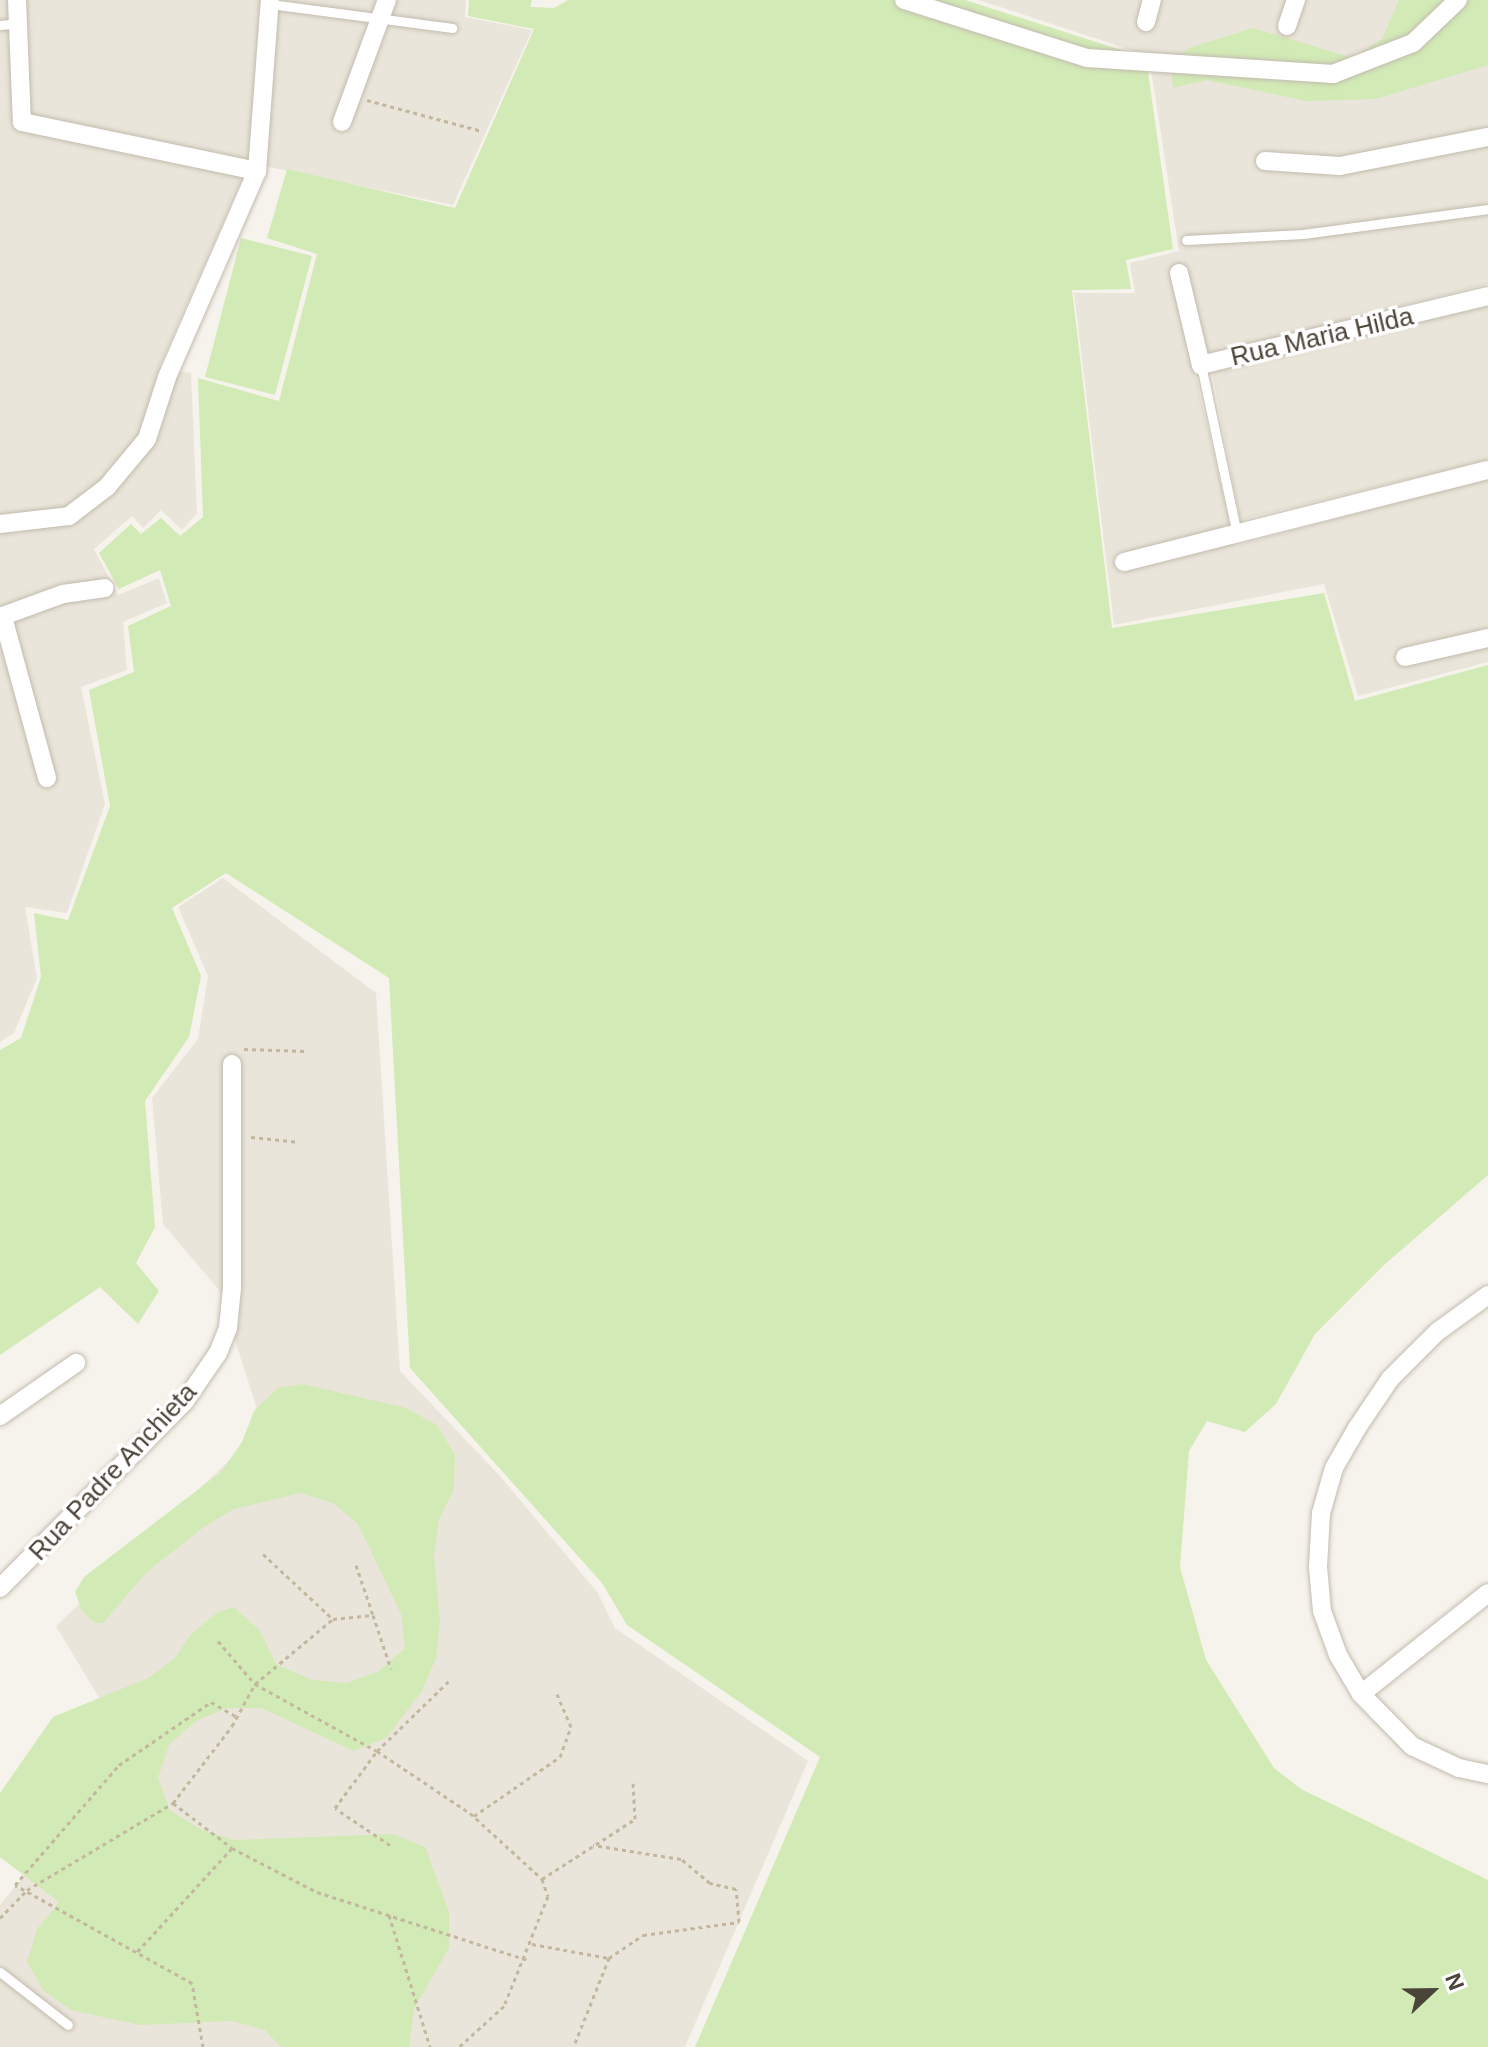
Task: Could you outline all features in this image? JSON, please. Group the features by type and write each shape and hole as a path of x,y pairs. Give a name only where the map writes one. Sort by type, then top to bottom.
{"street":[{"path":"17,0 22,122 257,171"},
{"path":"342,122 387,0"},
{"path":"904,0 1087,58 1333,74 1413,43 1458,0"},
{"path":"1146,22 1152,0"},
{"path":"1287,26 1296,0"},
{"path":"0,524 69,516 139,454 167,377 257,171 270,2"},
{"path":"1265,161 1340,166 1488,137"},
{"name":"Rua Maria Hilda","path":"1179,273 1201,365 1488,296"},
{"path":"1124,562 1488,470"},
{"path":"47,778 1,617 63,594 105,588"},
{"path":"1405,657 1488,638"},
{"name":"Rua Padre Anchieta","path":"0,1588 185,1401 218,1353 228,1328 232,1288 232,1064"},
{"path":"1488,1295 1437,1332 1390,1379 1334,1468 1321,1513 1318,1567 1322,1611 1338,1655 1361,1694 1412,1746 1459,1768 1488,1774"},
{"path":"0,1416 76,1363"},
{"path":"1361,1694 1488,1593"}],"lane":[{"path":"270,2 452,28"},
{"path":"0,25 20,23"},
{"path":"1186,240 1303,234 1488,209"},
{"path":"1201,365 1238,535"},
{"path":"0,1972 68,2025"}],"path":[{"path":"352,96 482,131"},
{"path":"232,1064 237,1050 305,1051"},
{"path":"232,1135 299,1142"},
{"path":"263,1554 333,1619"},
{"path":"356,1565 391,1669"},
{"path":"0,1918 27,1890 173,1803 237,1717 255,1684 333,1619 373,1615"},
{"path":"218,1641 255,1684 377,1751 474,1816 542,1879 548,1896 527,1960 504,2006 459,2047"},
{"path":"390,1845 335,1808 377,1751 451,1679"},
{"path":"474,1816 560,1757 571,1727 556,1691"},
{"path":"203,2047 192,1983 15,1885 119,1765 211,1702 237,1717"},
{"path":"542,1879 635,1819 633,1782"},
{"path":"173,1803 232,1848 317,1892 527,1960"},
{"path":"575,2043 609,1958 643,1935 739,1922 736,1889 710,1883 681,1859 593,1845"},
{"path":"137,1952 232,1848"},
{"path":"389,1915 430,2047"},
{"path":"532,1944 609,1958"}],"shaded area":[{"path":"0,0 14,0 20,125 245,173 159,367 191,373 197,513 182,530 161,510 143,528 132,516 94,549 118,595 159,578 167,603 123,622 127,670 81,687 105,804 67,913 25,907 37,978 14,1033 0,1042"},
{"path":"23,0 466,0 465,17 532,30 453,205 27,117"},
{"path":"979,0 1488,0 1488,284 1192,360 1235,546 1488,478 1488,662 1358,696 1324,584 1114,625 1074,293 1135,293 1130,263 1179,251 1149,56"},
{"path":"1488,300 1488,460 1240,520 1212,372"},
{"path":"223,878 376,993 400,1371 500,1476 598,1593 615,1628 808,1761 685,2047 0,2047 0,1905 128,1746 56,1626 263,1428 219,1290 163,1224 152,1098 198,1039 208,976 178,907"}],"green space":[{"path":"469,0 532,0 530,7 554,8 568,0 965,0 1146,58 1173,249 1126,260 1131,289 1072,290 1112,628 1324,593 1355,701 1488,665 1488,1175 1384,1265 1315,1334 1276,1404 1245,1432 1207,1421 1189,1451 1180,1567 1206,1660 1274,1768 1301,1789 1488,1880 1488,2047 695,2047 820,1757 627,1625 602,1583 410,1368 389,978 226,873 172,908 201,976 189,1037 145,1101 155,1227 136,1263 159,1291 138,1324 100,1287 0,1355 0,1050 21,1038 41,977 34,913 68,920 110,806 89,690 134,672 128,626 171,606 160,570 119,589 99,553 131,524 141,534 161,518 180,536 203,517 198,378 279,401 317,254 267,238 287,169 455,208 534,29 468,16"},
{"path":"1399,0 1488,0 1488,65 1376,99 1306,101 1207,80 1173,88 1170,63 1189,48 1253,28 1353,58 1382,39"},
{"path":"241,238 312,256 275,395 205,377"},
{"path":"303,1384 406,1408 437,1425 455,1455 454,1489 439,1520 434,1554 440,1623 436,1658 422,1691 386,1738 354,1751 261,1708 227,1708 196,1721 169,1745 158,1778 170,1810 200,1829 234,1840 393,1834 425,1847 449,1912 449,1948 414,2009 409,2047 281,2047 265,2030 232,2021 140,2025 71,2010 44,1991 27,1962 37,1929 59,1902 0,1857 0,1793 53,1717 148,1678 175,1658 192,1633 218,1612 234,1607 260,1631 276,1664 312,1680 347,1683 379,1671 405,1648 401,1614 358,1524 333,1503 300,1493 234,1509 204,1527 147,1572 103,1623 95,1623 82,1611 75,1592 84,1577 221,1472 242,1442 254,1411 278,1388"}]}
